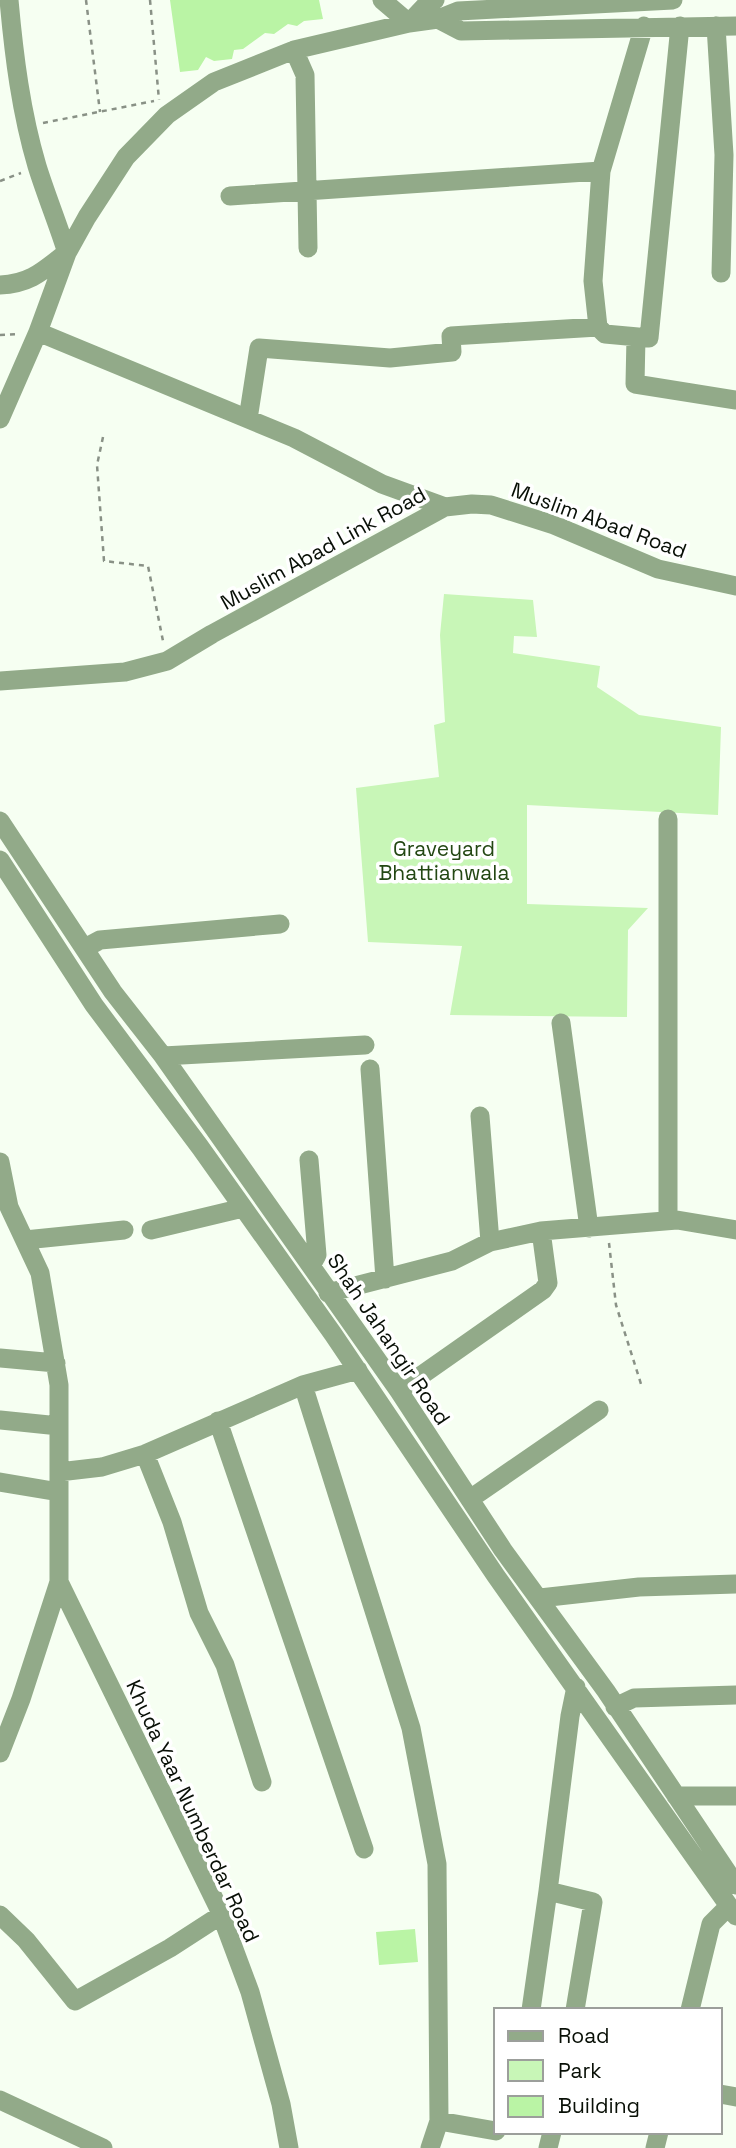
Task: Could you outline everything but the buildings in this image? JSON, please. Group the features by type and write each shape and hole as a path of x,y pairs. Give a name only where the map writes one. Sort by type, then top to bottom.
{"street":[{"path":"9,0 26,126 67,253"},
{"path":"382,0 409,23"},
{"path":"661,0 601,171 593,250 593,281 598,327 605,334 649,338 680,26"},
{"path":"0,419 38,332 67,253 87,217 126,157 167,114 214,82 293,50 409,23 437,10 673,0"},
{"path":"437,10 461,31 736,26"},
{"path":"716,26 730,131 721,273"},
{"path":"293,50 305,75 308,248"},
{"path":"230,196 601,171"},
{"path":"0,285 19,284 34,278 67,253"},
{"path":"248,419 259,348 390,358 452,352 451,336 598,327"},
{"name":"Muslim Abad Link Road","path":"38,332 294,438 382,484 445,507"},
{"path":"636,337 635,384 736,400"},
{"name":"Muslim Abad Road","path":"445,507 491,505 554,525 657,569 736,586"},
{"name":"Muslim Abad Link Road","path":"0,681 125,672 167,661 445,507"},
{"path":"668,819 668,1220"},
{"name":"Shah Jahangir Road","path":"0,821 113,992 163,1056 312,1266 328,1293 399,1391 503,1550 540,1598 736,1885"},
{"name":"Shah Jahangir Road","path":"0,860 94,1005 358,1370 496,1576 733,1911"},
{"path":"85,948 100,940 280,924"},
{"path":"561,1023 598,1227"},
{"path":"163,1056 365,1045"},
{"path":"370,1069 386,1279"},
{"path":"480,1116 489,1242"},
{"path":"309,1160 317,1255 312,1266"},
{"path":"0,1162 5,1207 25,1240 40,1273 59,1385 60,1426 59,1582 22,1699 0,1753"},
{"path":"151,1230 243,1208"},
{"path":"328,1293 452,1261 489,1242 541,1231 668,1220 736,1230"},
{"path":"25,1240 124,1230"},
{"path":"399,1391 543,1290 548,1283 541,1231"},
{"path":"0,1358 56,1363"},
{"path":"59,1472 102,1467 145,1454 218,1421 256,1408 303,1385 358,1370"},
{"path":"303,1385 411,1728 437,1864 439,2121 430,2148"},
{"path":"470,1499 599,1410"},
{"path":"0,1420 60,1426"},
{"path":"218,1421 364,1849"},
{"path":"145,1454 172,1522 199,1613 225,1665 262,1782"},
{"path":"0,1482 59,1492"},
{"name":"Khuda Yaar Numberdar Road","path":"59,1582 221,1915 250,1992 281,2104 289,2148"},
{"path":"540,1598 639,1587 736,1584"},
{"path":"531,2008 576,1687"},
{"path":"615,1707 635,1698 736,1695"},
{"path":"676,1796 736,1796"},
{"path":"548,1891 593,1902 575,2008"},
{"path":"690,2008 711,1924 733,1911"},
{"path":"0,1915 26,1940 75,2001 170,1948 221,1915"},
{"path":"0,2100 103,2148"},
{"path":"439,2121 494,2131"}],"path":[{"path":"86,0 100,112"},
{"path":"26,126 159,100 150,0"},
{"path":"0,181 37,166"},
{"path":"103,437 97,465 104,561 148,566 167,661"},
{"path":"598,1227 616,1305 642,1384"}],"green space":[{"name":"Graveyard Bhattianwala","path":"444,594 533,600 537,637 514,636 513,653 600,666 597,687 639,715 721,727 718,815 527,805 527,904 648,908 628,930 627,1017 450,1015 462,946 368,942 356,788 439,777 434,725 445,722 440,635"}]}
